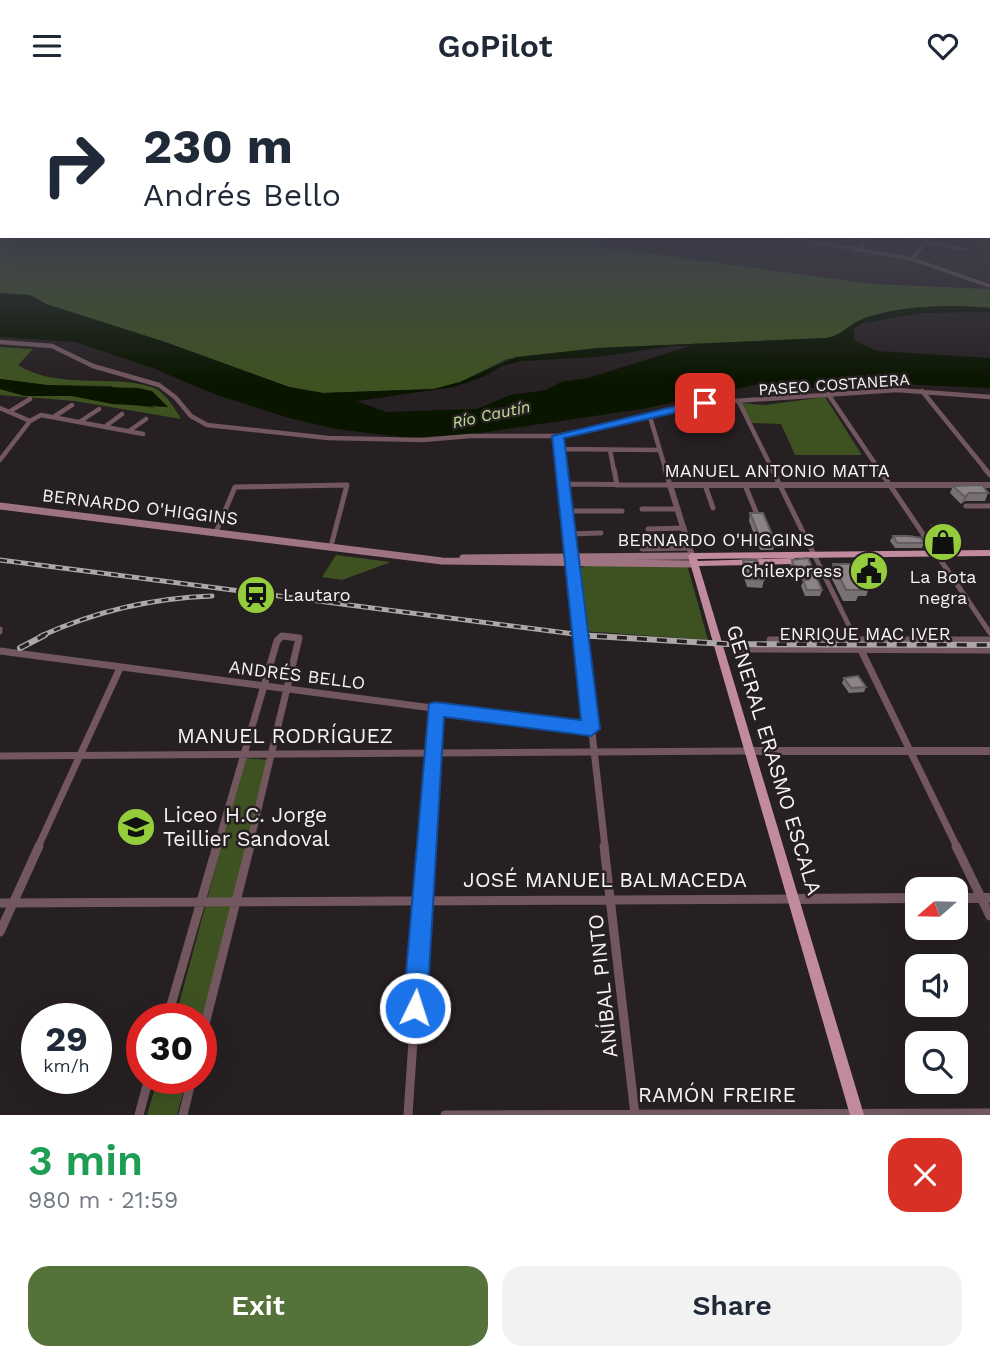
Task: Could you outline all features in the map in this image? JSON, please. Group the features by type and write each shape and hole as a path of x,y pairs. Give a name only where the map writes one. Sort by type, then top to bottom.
{"main road":[{"name":"BERNARDO O'HIGGINS","path":"0,506 442,561 692,556 990,559"},
{"name":"BERNARDO O'HIGGINS","path":"938,557 990,554"},
{"name":"GENERAL ERASMO ESCALA","path":"692,556 857,1114"}],"street":[{"name":"PASEO COSTANERA","path":"0,342 52,346 93,366 159,385 175,397 194,419 217,427 328,438 423,440 470,436 558,436 705,403 828,394 922,391 990,397"},
{"path":"922,391 990,475"},
{"path":"828,394 990,633"},
{"path":"9,412 30,399"},
{"path":"739,402 856,640"},
{"path":"55,416 72,405"},
{"path":"45,415 47,407"},
{"path":"0,408 30,421"},
{"path":"81,421 99,409"},
{"path":"106,426 122,414"},
{"path":"0,460 30,421 45,415 143,434"},
{"name":"GENERAL ERASMO ESCALA","path":"650,417 692,556"},
{"path":"130,431 146,419"},
{"name":"ANÍBAL PINTO","path":"558,436 635,1115"},
{"path":"559,449 660,450"},
{"path":"610,450 617,485"},
{"name":"MANUEL ANTONIO MATTA","path":"563,484 990,485"},
{"path":"216,531 235,487 347,485 331,547"},
{"path":"705,485 713,508"},
{"path":"745,485 756,512"},
{"path":"965,506 990,506"},
{"path":"642,509 678,509"},
{"path":"566,511 622,512"},
{"path":"648,529 684,529"},
{"path":"569,534 601,533"},
{"path":"642,549 692,556"},
{"path":"172,1003 278,638 299,638 289,689 210,1003"},
{"name":"ENRIQUE MAC IVER","path":"770,640 990,640"},
{"name":"ENRIQUE MAC IVER","path":"739,649 990,650"},
{"name":"ANDRÉS BELLO","path":"0,650 591,729"},
{"path":"861,650 986,898 990,916"},
{"path":"0,932 120,668"},
{"path":"408,1115 435,709"},
{"name":"MANUEL RODRÍGUEZ","path":"0,756 990,751"},
{"name":"JOSÉ MANUEL BALMACEDA","path":"0,902 905,898"},
{"path":"968,898 986,898"},
{"path":"139,1115 145,1094"},
{"path":"183,1115 188,1094"},
{"name":"RAMÓN FREIRE","path":"445,1115 990,1113"}],"green space":[{"path":"0,285 891,285 990,289 990,308 943,306 895,310 865,318 827,338 598,348 507,359 460,382 434,389 323,393 289,387 165,342 46,304 30,295 0,293"},
{"path":"0,347 33,349 18,365 33,373 67,380 136,383 152,387 165,396 181,419 75,401 0,395 0,389 25,396 72,396 155,408 111,386 47,385 0,379"},
{"path":"825,397 862,455 795,455 781,424 752,423 741,403 765,405"},
{"path":"336,555 391,562 342,580 322,577"},
{"path":"682,565 688,568 708,640 583,631 577,569 586,566"},
{"path":"245,758 269,760 207,1003 179,1003"},
{"path":"153,1094 183,1094 177,1115 147,1115"}],"water":[{"name":"Río Cautín","path":"0,293 30,295 46,304 165,342 289,387 323,393 434,389 460,382 516,357 598,348 827,338 865,318 895,310 943,306 975,307 990,308 990,312 922,313 862,323 854,329 854,340 877,351 990,358 990,388 899,384 822,390 787,383 759,384 642,409 473,434 409,438 336,429 289,418 217,395 150,367 75,342 0,337","holes":["672,346 690,346 588,378 561,382 546,390 510,395 477,409 386,412 357,401 454,387 485,376 502,366 522,361 597,357"]},
{"path":"0,379 47,385 138,388 152,391 168,407 112,404 72,396 25,396 0,389"}],"building":[{"path":"982,485 988,493 969,493 965,497 953,486"},
{"path":"750,513 763,513 775,542 762,542"},
{"path":"950,525 960,540 942,540 932,526"},
{"path":"893,536 921,538 924,543 897,543"},
{"path":"808,558 822,590 807,590 803,580 808,580 803,567 794,567 792,560"},
{"path":"743,560 757,560 764,580 749,579"},
{"path":"833,564 861,564 870,586 858,586 861,590 846,590"},
{"path":"858,676 866,687 851,688 844,678"}],"railway":[{"path":"0,560 587,636"},
{"path":"41,636 82,619 125,607 212,596"},
{"path":"20,648 45,635"},
{"path":"577,635 587,636"},
{"path":"587,636 726,644 990,645"}],"place":[{"name":"La Bota negra","path":"943,542"},
{"name":"Chilexpress","path":"869,571"},
{"name":"Lautaro","path":"256,595"},
{"name":"Liceo H.C. Jorge Teillier Sandoval","path":"136,827"}],"route":[{"path":"415,1008 435,709 591,729 558,436 705,403"}]}
